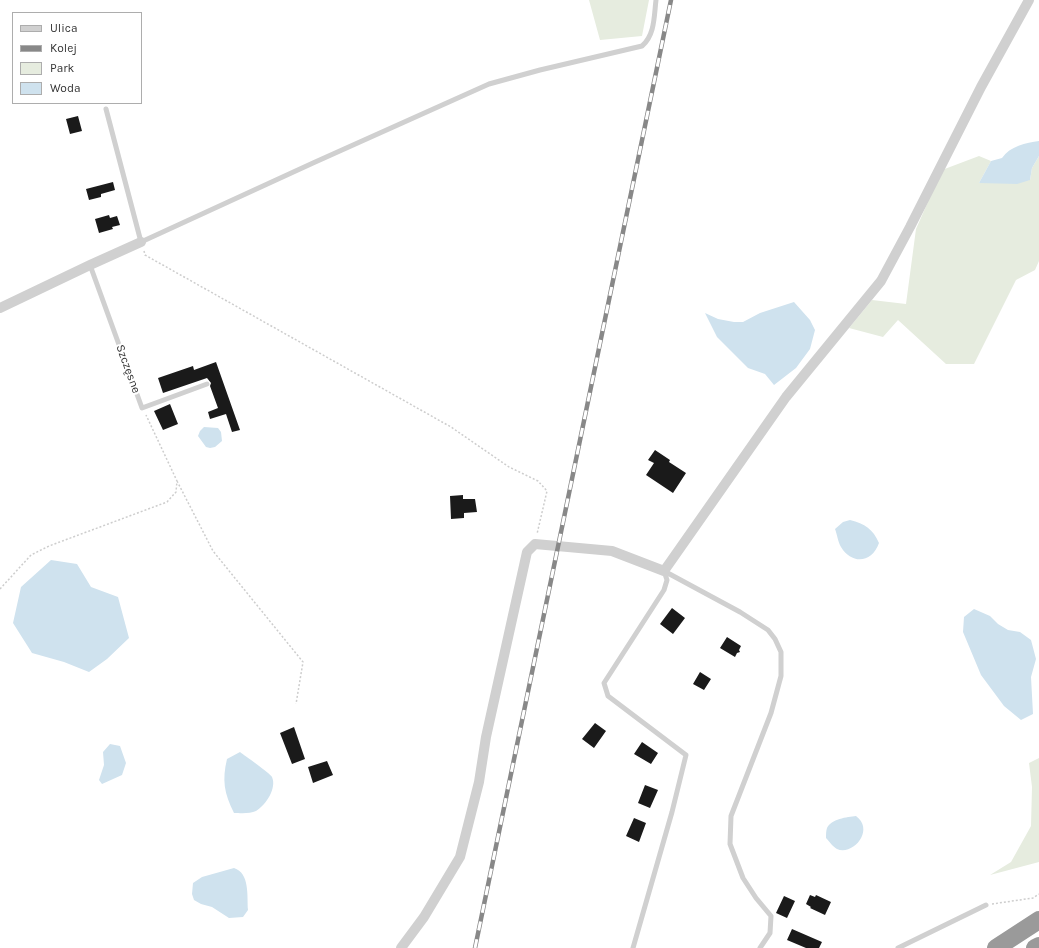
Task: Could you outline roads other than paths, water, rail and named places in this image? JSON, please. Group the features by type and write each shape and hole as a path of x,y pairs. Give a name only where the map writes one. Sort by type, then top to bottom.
{"highway":[{"path":"996,948 1039,920"},
{"path":"1035,948 1039,946"}],"street":[{"path":"401,948 424,917 460,857 479,782 486,737 527,552 535,544 612,552 664,571 786,397 881,281 910,227 980,87 1028,0"},
{"path":"0,308 141,242"}],"lane":[{"path":"106,109 141,242 312,163 490,84 540,70 642,46 647,42 651,34 656,0"},
{"name":"Szczęsne","path":"90,265 142,408 207,384"},
{"path":"632,948 672,812 686,755 608,696 604,683 664,590 667,580 664,571"},
{"path":"664,571 740,612 768,630 775,639 781,652 781,676 771,713 731,816 730,844 743,878 756,898 771,916 770,933 760,948"},
{"path":"898,948 986,905"}],"water":[{"path":"1039,141 1039,156 1032,168 1030,180 1017,184 979,183 991,161 1002,158 1014,148"},
{"path":"794,302 810,320 815,330 810,349 796,368 774,385 765,374 748,368 717,337 705,313 718,319 743,322 760,313"},
{"path":"204,427 218,428 221,432 222,441 215,447 206,447 198,436"},
{"path":"850,520 860,523 868,528 874,534 879,543 872,555 867,558 856,559 851,557 840,545 835,529 843,522"},
{"path":"51,560 77,564 91,587 118,597 129,638 107,659 89,672 64,662 32,653 13,623 21,587"},
{"path":"974,609 990,616 998,624 1008,630 1020,632 1031,640 1036,659 1031,677 1033,714 1021,720 1004,706 981,675 963,632 964,617"},
{"path":"110,744 120,746 126,763 122,775 102,784 99,780 104,765 103,752"},
{"path":"240,752 270,775 273,781 272,791 267,801 256,811 251,813 234,813 226,793 224,780 227,759"},
{"path":"856,816 861,822 863,828 863,834 860,840 849,849 837,849 826,838 827,828 832,822"},
{"path":"234,868 243,875 247,886 248,910 243,917 229,918 212,907 194,900 192,894 193,883 202,877"}],"railway":[{"path":"475,948 671,0"}]}
